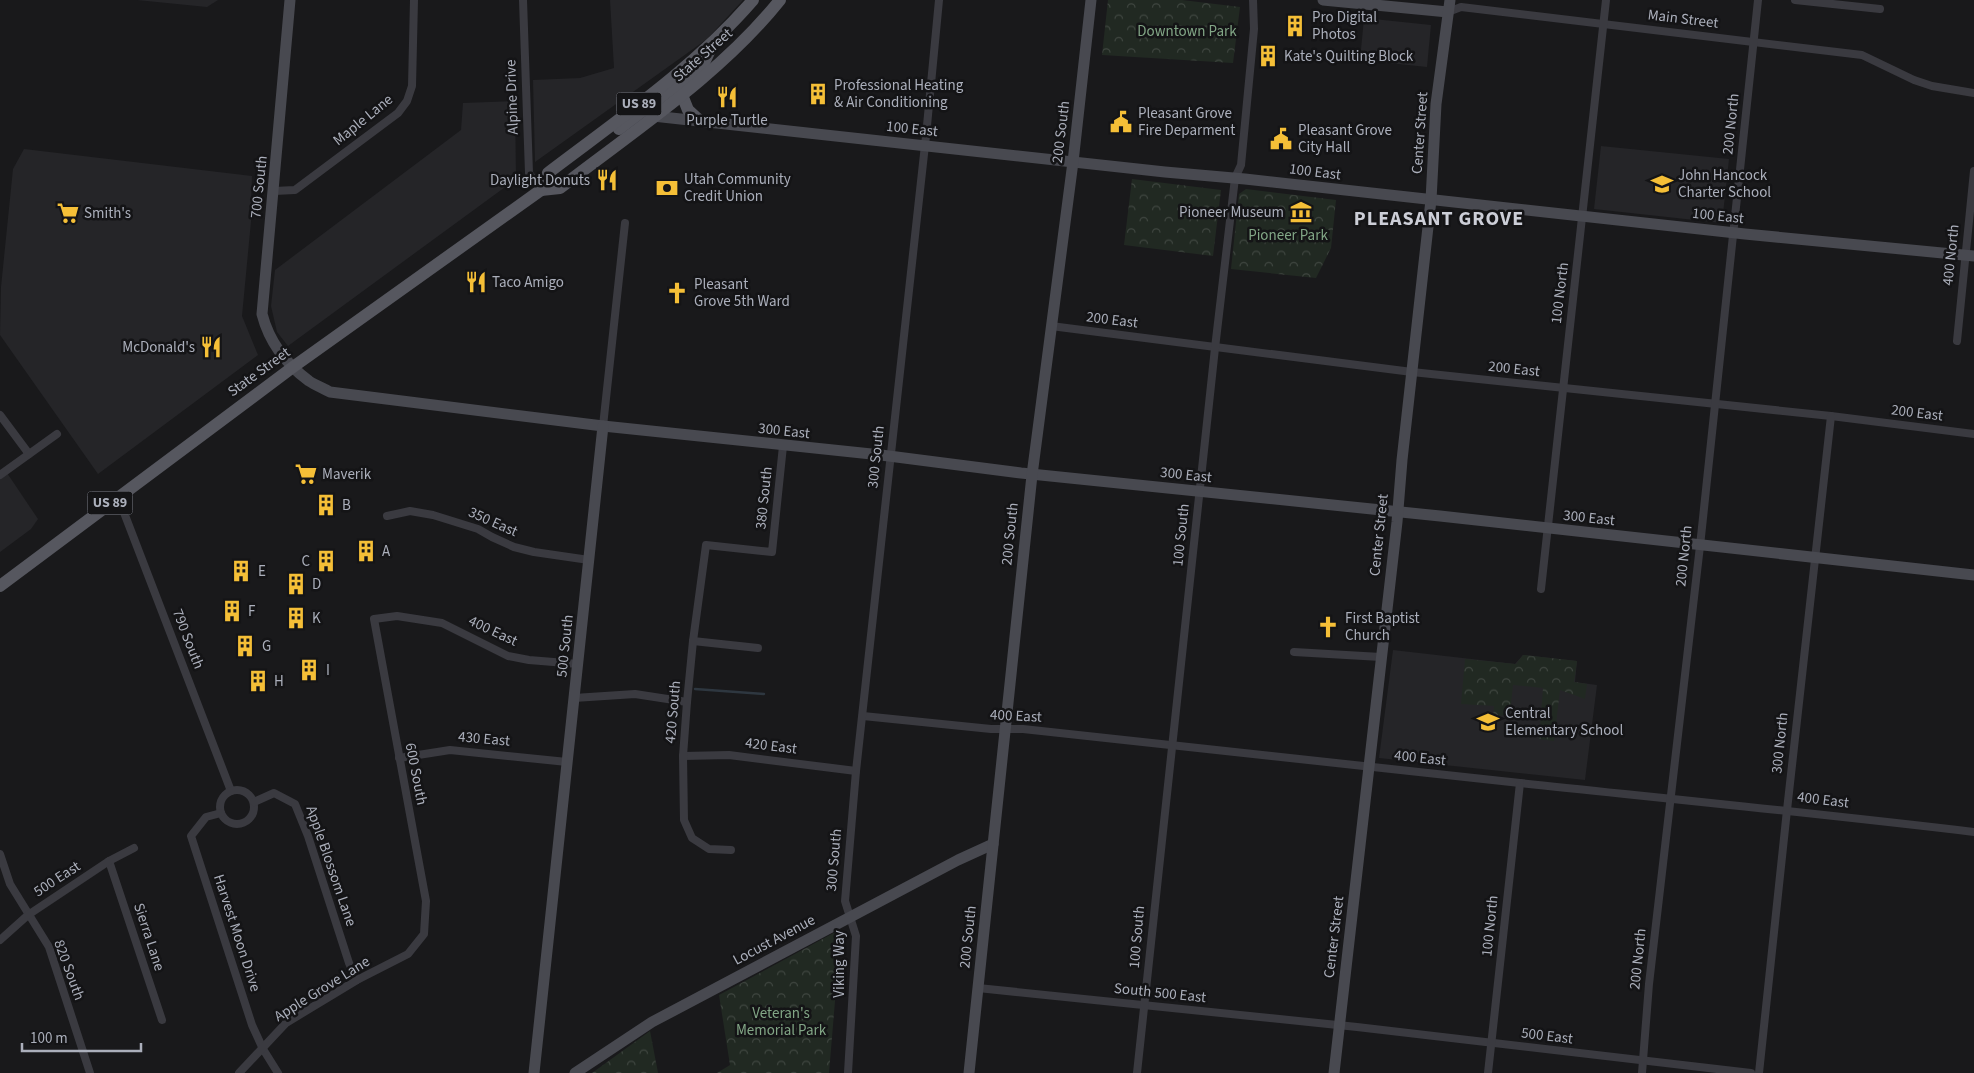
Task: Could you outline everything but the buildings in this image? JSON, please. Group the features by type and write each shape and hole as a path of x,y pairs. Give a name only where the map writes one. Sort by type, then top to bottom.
{"main road":[{"name":"State Street","path":"541,190 548,173 663,85 715,41 753,0"},
{"name":"State Street","path":"0,586 292,367 541,190 560,188 628,136 650,112 682,94 736,49 780,0"},
{"path":"565,160 582,156 650,112 703,65 715,41"},
{"path":"682,94 688,110 700,121"}],"street":[{"name":"700 South","path":"290,0 262,314 272,340 292,367"},
{"name":"Maple Lane","path":"274,191 295,190 398,113 407,101 412,86 414,0"},
{"name":"Alpine Drive","path":"523,0 529,173 541,190"},
{"name":"300 South","path":"850,916 844,901 856,771 925,145 939,0"},
{"name":"200 South","path":"969,1073 1032,474 1073,162 1091,0"},
{"name":"100 South","path":"1137,1073 1215,348 1236,178 1241,165 1254,29 1253,0"},
{"name":"Main Street","path":"1323,0 1448,12 1461,8 1604,23 1862,55 1923,83 1974,93"},
{"name":"Center Street","path":"1334,1073 1431,200 1436,104 1450,0"},
{"name":"100 North","path":"1541,589 1606,0"},
{"name":"200 North","path":"1642,1073 1649,984 1700,546 1758,0"},
{"path":"1795,0 1880,9"},
{"name":"100 East","path":"650,112 700,121 1073,162 1734,233 1969,256"},
{"name":"400 North","path":"1957,341 1969,256 1974,171"},
{"name":"500 South","path":"534,1073 625,223"},
{"name":"200 East","path":"1051,326 1412,372 1714,403 1974,434"},
{"name":"300 East","path":"292,367 310,381 330,392 603,426 1974,575"},
{"path":"0,414 29,454"},
{"name":"300 North","path":"1759,1073 1831,416"},
{"path":"0,475 57,434"},
{"name":"380 South","path":"706,545 772,552 783,446"},
{"name":"790 South","path":"118,497 231,791"},
{"name":"350 East","path":"387,516 410,511 433,514 478,529 514,547 534,552 589,560"},
{"name":"420 South","path":"706,545 687,702 683,756 684,820 692,838 709,849 731,850"},
{"name":"400 East","path":"374,619 397,616 442,623 508,656 529,660 578,664"},
{"name":"600 South","path":"374,619 426,901 424,934"},
{"path":"693,641 758,648"},
{"path":"1294,652 1381,658"},
{"path":"574,698 635,694 687,702"},
{"name":"400 East","path":"863,716 1023,729 1787,810 1974,832"},
{"name":"430 East","path":"399,758 450,750 567,762"},
{"name":"420 East","path":"683,756 729,755 856,771"},
{"name":"100 North","path":"1488,1073 1520,783"},
{"path":"231,791 242,791 251,797 254,802 254,812 243,823 232,823 221,813 221,801 231,791"},
{"name":"Apple Blossom Lane","path":"254,802 274,793 295,804 308,836 349,964 357,980"},
{"name":"Harvest Moon Drive","path":"221,813 206,817 191,836 252,1024 263,1049 278,1073"},
{"name":"Locust Avenue","path":"576,1073 652,1022 850,916 958,860 994,844"},
{"name":"500 East","path":"0,940 28,915 109,861 134,848"},
{"name":"820 South","path":"0,854 10,884 49,948 90,1073"},
{"name":"Sierra Lane","path":"109,861 162,1020"},
{"name":"Viking Way","path":"848,1073 856,936 850,916"},
{"name":"Apple Grove Lane","path":"239,1073 286,1023 357,980 408,954 424,934"},
{"name":"South 500 East","path":"978,988 1340,1025"},
{"name":"500 East","path":"1340,1025 1643,1062 1751,1073"}],"shaded area":[{"path":"137,0 218,0 207,7"},
{"path":"610,0 743,0 707,39 535,162 533,80 580,78 614,68"},
{"path":"1364,18 1431,25 1427,67 1360,60"},
{"path":"515,101 516,179 288,346 277,332 271,306 275,270 461,130 463,103"},
{"name":"John Hancock Charter School","path":"1601,146 1729,159 1722,223 1594,209"},
{"path":"24,149 252,176 252,211 242,316 258,355 98,474 0,335 1,287 13,169"},
{"path":"7,473 38,519 31,529 0,552 0,478"},
{"name":"Central Elementary School","path":"1393,650 1515,664 1523,655 1577,661 1575,682 1597,685 1585,780 1379,758"}],"green space":[{"name":"Downtown Park","path":"1108,0 1182,0 1240,7 1233,63 1102,55"},
{"name":"Pioneer Park","path":"1132,179 1221,190 1213,256 1124,245"},
{"name":"Pioneer Park","path":"1246,189 1336,200 1331,248 1316,278 1231,269 1239,194"},
{"path":"1523,655 1577,661 1574,682 1587,684 1585,699 1560,690 1554,741 1539,739 1543,688 1513,685 1510,713 1493,718 1494,706 1461,704 1465,659 1516,664"},
{"name":"Veteran's Memorial Park","path":"841,929 829,1073 717,1073 730,1065 719,995"},
{"path":"650,1031 658,1073 592,1073"}],"waterway":[{"path":"695,689 764,694"}],"place":[{"name":"Pro Digital Photos","path":"1295,26"},
{"name":"Kate's Quilting Block","path":"1268,56"},
{"name":"Professional Heating & Air Conditioning","path":"818,94"},
{"name":"Purple Turtle","path":"727,97"},
{"name":"Pleasant Grove Fire Deparment","path":"1121,122"},
{"name":"Pleasant Grove City Hall","path":"1281,139"},
{"name":"Daylight Donuts","path":"607,180"},
{"name":"John Hancock Charter School","path":"1662,184"},
{"name":"Utah Community Credit Union","path":"667,188"},
{"name":"Pioneer Museum","path":"1301,212"},
{"name":"Smith's","path":"68,213"},
{"name":"Taco Amigo","path":"476,282"},
{"name":"Pleasant Grove 5th Ward","path":"677,293"},
{"name":"McDonald's","path":"211,347"},
{"name":"Maverik","path":"306,474"},
{"name":"B","path":"326,505"},
{"name":"A","path":"366,551"},
{"name":"C","path":"326,561"},
{"name":"E","path":"241,571"},
{"name":"D","path":"296,584"},
{"name":"F","path":"232,611"},
{"name":"K","path":"296,618"},
{"name":"First Baptist Church","path":"1328,627"},
{"name":"G","path":"245,646"},
{"name":"I","path":"309,670"},
{"name":"H","path":"258,681"},
{"name":"Central Elementary School","path":"1488,722"}],"district":[{"name":"PLEASANT GROVE","path":"1439,219"}]}
